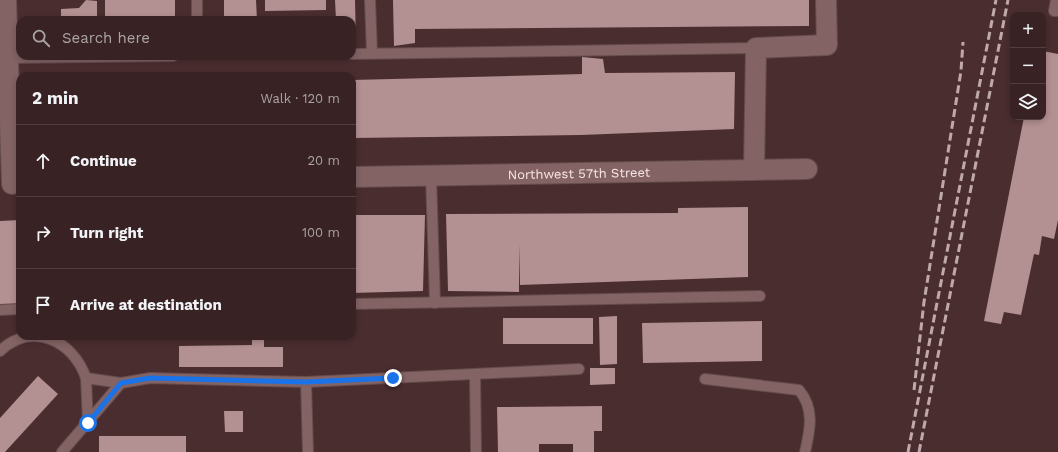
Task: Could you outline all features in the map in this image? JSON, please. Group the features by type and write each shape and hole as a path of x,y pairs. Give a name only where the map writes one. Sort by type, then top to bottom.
{"street":[{"path":"6,0 13,186"},
{"path":"754,170 756,48 827,45 826,0"},
{"name":"Northwest 57th Street","path":"356,177 807,169"}],"lane":[{"path":"197,0 198,16"},
{"path":"370,0 372,53"},
{"path":"1056,0 1054,11 1058,11"},
{"path":"356,54 756,48"},
{"path":"8,58 16,58"},
{"path":"431,176 435,303"},
{"path":"356,304 760,296"},
{"path":"0,310 16,309"},
{"path":"0,351 17,340"},
{"path":"54,340 66,346 82,366 86,378 88,423"},
{"path":"86,378 121,383 150,378 306,382 579,369"},
{"path":"475,374 476,452"},
{"path":"705,379 799,390 806,398 810,409 810,426 806,452"},
{"path":"306,382 308,452"},
{"path":"62,452 121,383"}],"building":[{"path":"86,0 97,1 97,16 61,16 61,9 79,8"},
{"path":"105,0 175,0 175,16 105,16"},
{"path":"224,0 256,0 257,16 224,16"},
{"path":"265,0 326,0 326,10 265,11"},
{"path":"335,0 355,0 355,16 336,16"},
{"path":"393,0 809,0 809,26 415,29 415,43 394,46"},
{"path":"1046,52 1058,54 1058,220 1054,239 1042,236 1039,255 1034,254 1021,315 1004,312 1001,324 984,321 1023,120 1046,120"},
{"path":"582,57 603,59 605,73 735,72 734,129 581,135 356,138 356,80 582,74"},
{"path":"748,207 748,277 520,285 519,244 519,292 448,291 446,214 678,213 678,208"},
{"path":"356,215 425,215 423,291 356,293"},
{"path":"16,220 16,304 0,304 0,221"},
{"path":"617,316 617,364 600,365 599,317"},
{"path":"503,318 593,318 593,344 503,344"},
{"path":"762,321 762,361 643,363 642,323"},
{"path":"252,340 264,340 264,347 283,347 283,367 179,367 179,346 252,345"},
{"path":"590,368 615,368 615,384 590,385"},
{"path":"38,376 58,394 5,452 0,452 0,418"},
{"path":"602,406 602,431 594,431 594,452 573,452 573,444 539,444 539,452 498,452 497,407"},
{"path":"224,411 243,411 243,432 225,432"},
{"path":"99,436 186,436 186,452 99,452"}],"railway":[{"path":"908,452 996,0"},
{"path":"919,452 1008,0"},
{"path":"914,390 924,302 961,71 963,42"}],"route":[{"path":"88,423 121,383 129,381 150,378 306,382 393,378"}]}
